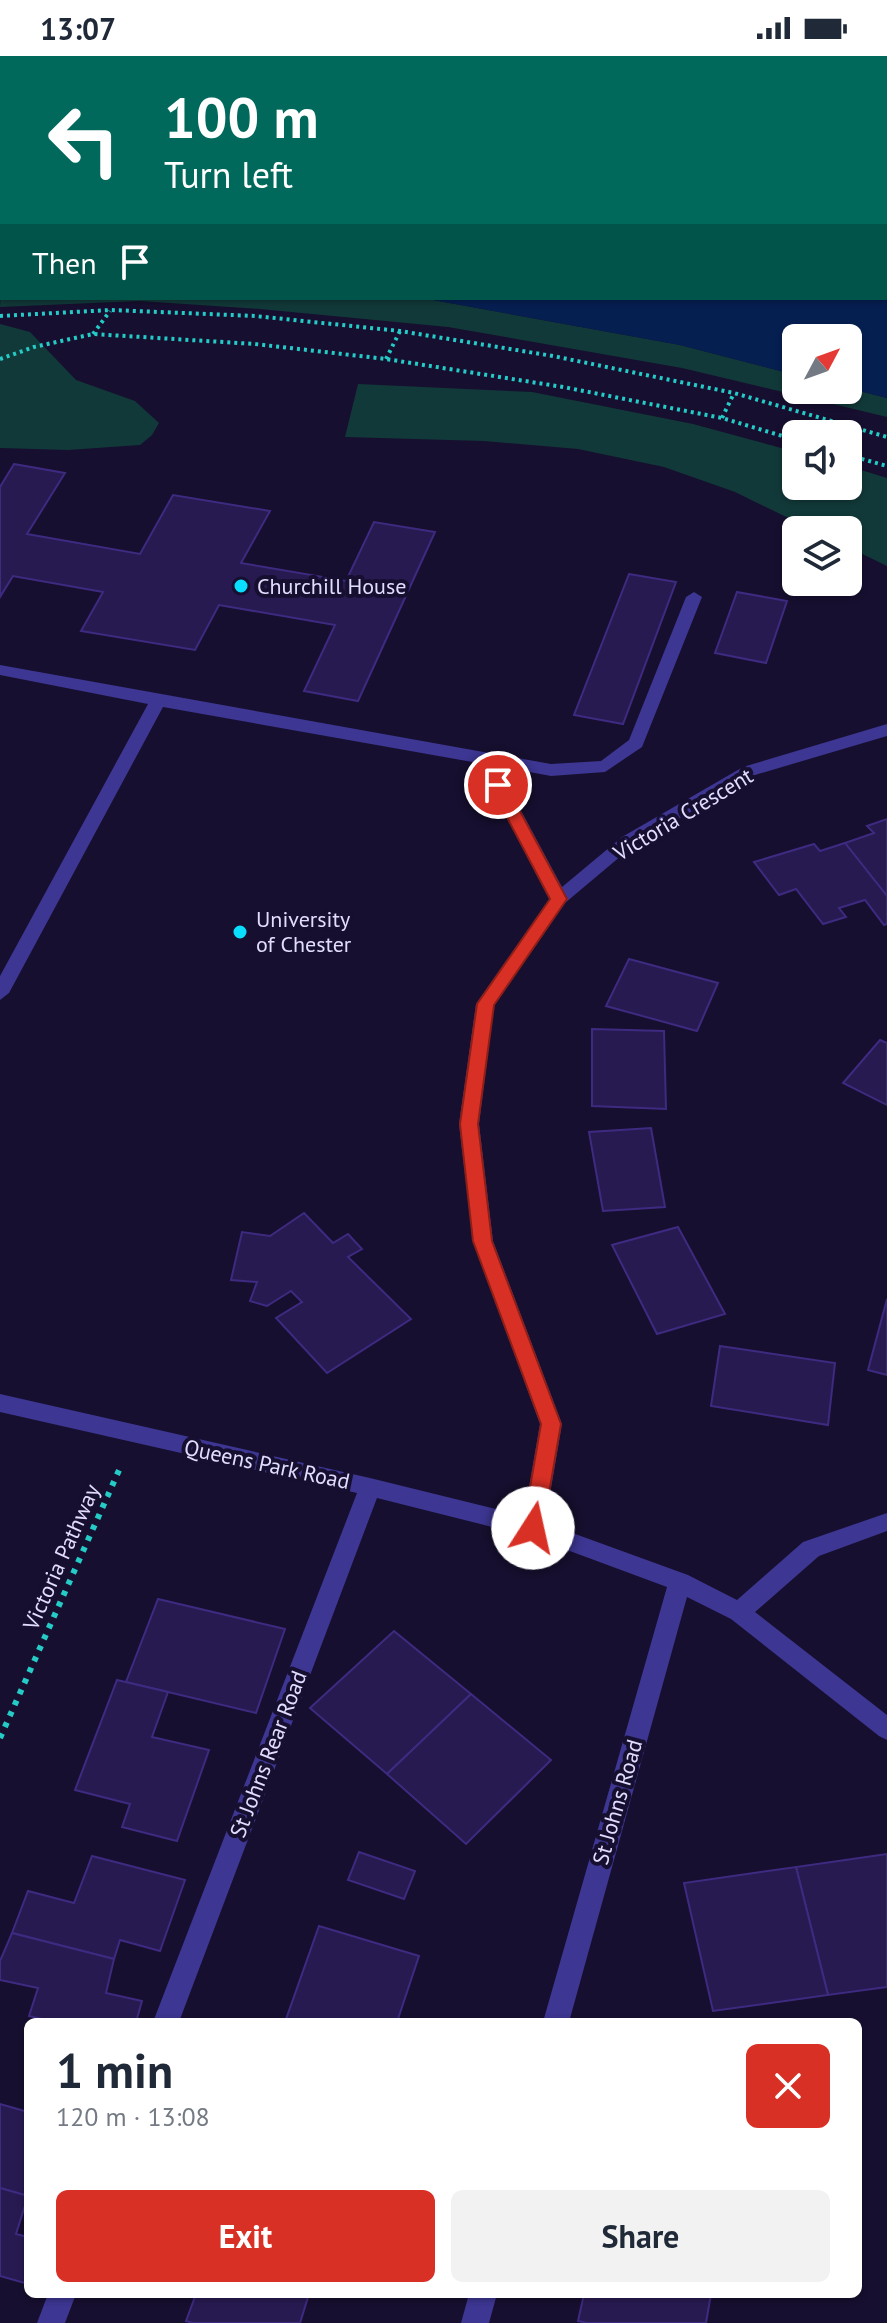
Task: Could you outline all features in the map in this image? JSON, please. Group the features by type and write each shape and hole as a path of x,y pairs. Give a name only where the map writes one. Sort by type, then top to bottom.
{"street":[{"path":"0,670 485,760 551,770 605,766 636,743 694,597"},
{"path":"0,993 158,701"},
{"name":"Victoria Crescent","path":"533,1528 551,1424 483,1241 469,1124 485,1004 559,899 628,841 749,771 887,730"},
{"path":"485,760 559,899"},
{"name":"Queens Park Road","path":"0,1403 370,1487 533,1528"},
{"name":"St Johns Rear Road","path":"168,2018 370,1487"},
{"path":"739,1612 811,1549 887,1522"},
{"path":"533,1528 680,1582 739,1612 887,1729"},
{"name":"St Johns Road","path":"557,2018 680,1582"},
{"path":"51,2323 60,2298"},
{"path":"475,2323 482,2298"}],"path":[{"path":"0,316 111,310 255,316 400,331 553,356 734,393 887,437"},
{"path":"93,334 111,310"},
{"path":"386,359 400,331"},
{"path":"0,359 34,347 93,334 255,344 386,359 563,387 722,418 782,436"},
{"path":"722,418 734,393"},
{"path":"862,459 887,466"},
{"name":"Victoria Pathway","path":"0,1738 135,1435"}],"green space":[{"path":"0,300 433,300 680,345 782,371 782,392 682,368 448,327 140,301 0,307"},
{"path":"0,324 30,332 76,380 135,401 159,423 152,435 140,445 68,450 0,448"},
{"path":"358,384 532,392 693,424 782,448 782,500 862,500 862,470 887,478 887,566 862,554 862,516 784,516 735,492 664,467 578,449 484,441 345,437"},
{"path":"862,392 887,398 887,417 833,404 862,404"}],"water":[{"path":"433,300 887,300 887,398 862,392 862,324 782,324 782,371 680,345"}],"building":[{"name":"Churchill House","path":"14,464 65,473 27,534 140,554 173,495 270,511 241,563 346,581 374,522 435,532 358,701 304,691 335,625 219,605 195,650 81,631 103,592 13,576 0,597 0,487"},
{"path":"629,574 676,582 623,724 574,715"},
{"path":"737,592 787,601 766,663 715,653"},
{"path":"887,819 887,896 845,843 874,833 867,826"},
{"path":"845,843 887,896 887,924 884,925 865,900 839,908 846,917 823,924 796,889 779,895 754,862 814,844 820,851"},
{"path":"629,959 718,983 697,1031 606,1006"},
{"path":"592,1029 664,1031 666,1109 592,1106"},
{"path":"880,1040 887,1043 887,1105 843,1083"},
{"path":"651,1128 665,1207 603,1211 589,1132"},
{"path":"304,1213 333,1243 348,1234 362,1249 348,1257 411,1319 327,1373 276,1318 302,1302 291,1291 267,1306 250,1301 257,1282 231,1280 242,1232 270,1236"},
{"path":"678,1227 725,1314 657,1334 612,1245"},
{"path":"887,1299 887,1375 868,1370"},
{"path":"720,1346 835,1363 828,1425 711,1406"},
{"path":"158,1599 285,1629 256,1713 126,1682"},
{"path":"394,1631 471,1694 387,1774 310,1708"},
{"path":"117,1680 168,1692 152,1737 209,1750 177,1841 122,1827 130,1804 75,1790"},
{"path":"471,1694 551,1760 466,1844 387,1774"},
{"path":"359,1852 415,1871 404,1899 348,1880"},
{"path":"887,1854 887,1987 828,1995 796,1867"},
{"path":"92,1856 185,1880 160,1951 120,1940 114,1959 12,1933 28,1891 74,1903"},
{"path":"796,1867 828,1995 713,2011 684,1883"},
{"path":"319,1926 419,1956 398,2018 286,2018"},
{"path":"12,1933 114,1959 106,1993 142,2001 137,2018 29,2016 38,1988 0,1980 0,1961"},
{"path":"0,2104 24,2111 24,2195 0,2188"},
{"path":"0,2188 24,2195 24,2209 16,2234 24,2236 24,2283 0,2276"},
{"path":"195,2298 308,2298 300,2323 186,2321"},
{"path":"583,2298 710,2298 706,2323 578,2321"}],"place":[{"name":"Churchill House","path":"241,586"},
{"name":"University of Chester","path":"240,932"}],"route":[{"path":"498,785 559,899 485,1004 469,1124 483,1241 551,1424 533,1528"}]}
